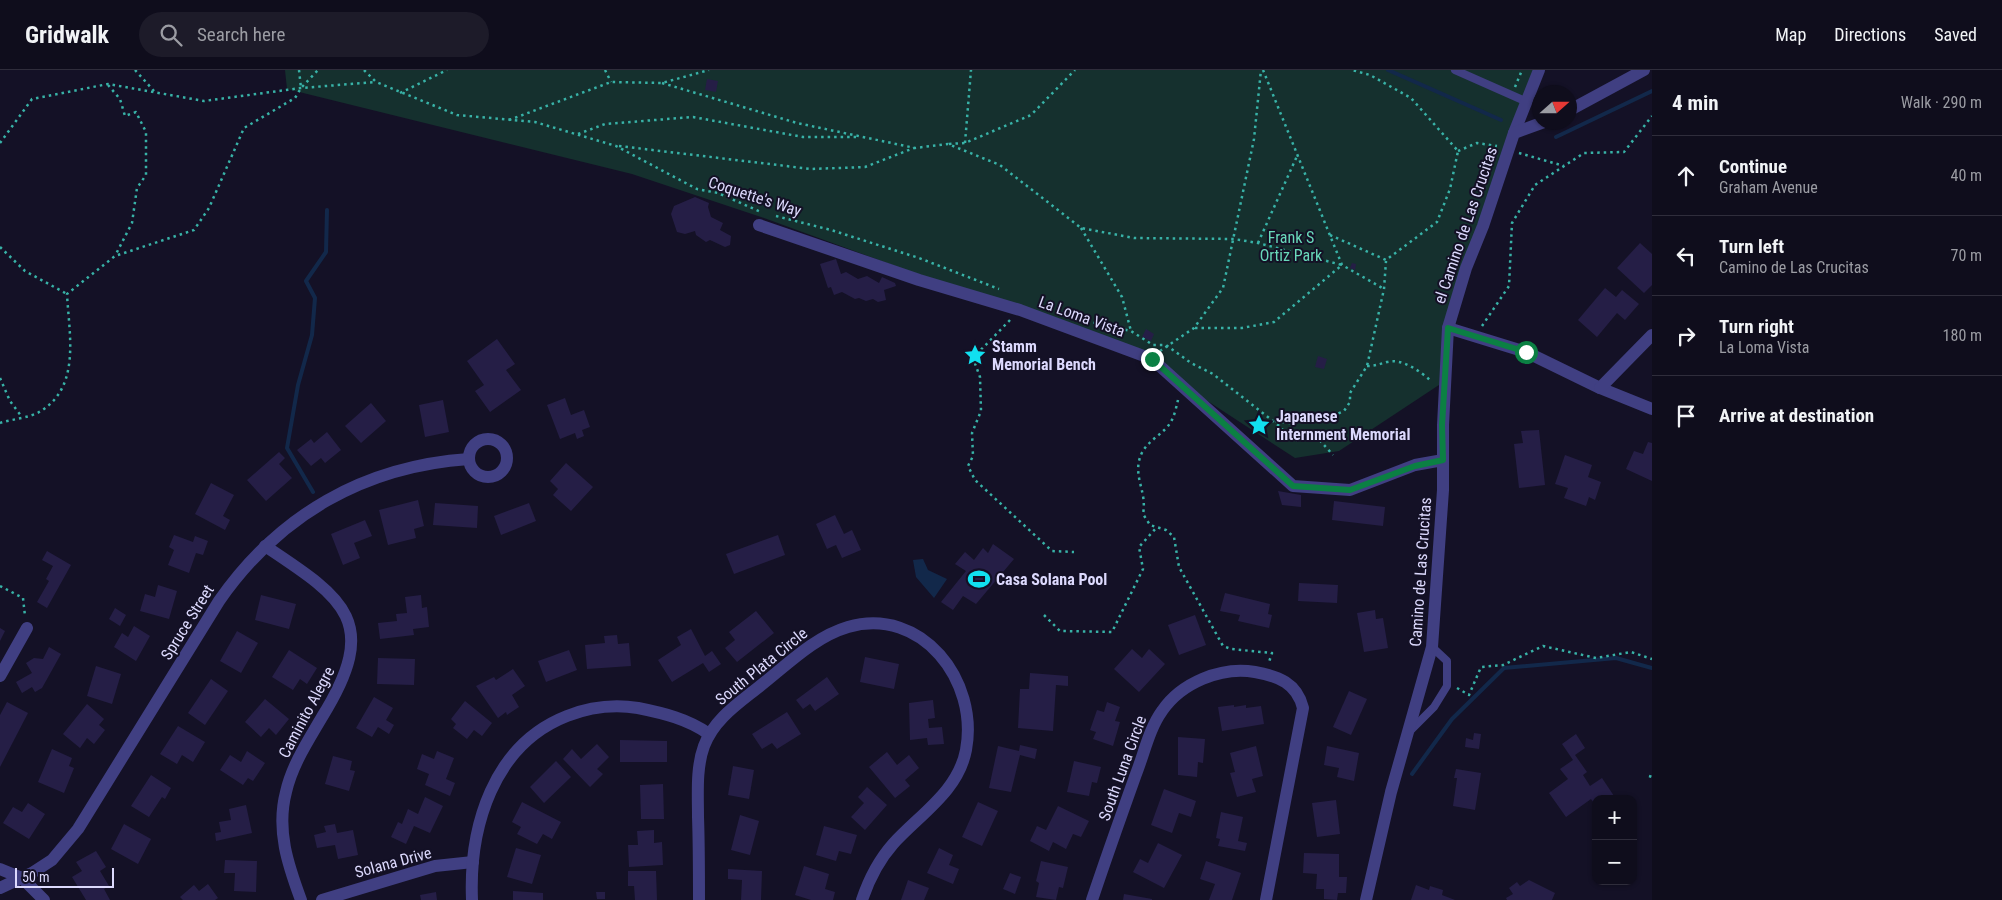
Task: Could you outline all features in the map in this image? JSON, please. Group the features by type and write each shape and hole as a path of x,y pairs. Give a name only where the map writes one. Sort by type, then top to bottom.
{"street":[{"name":"el Camino de Las Crucitas","path":"1448,328 1466,268 1483,226 1525,101 1539,70"},
{"path":"1577,106 1644,70"},
{"path":"1514,133 1532,126"},
{"name":"La Loma Vista","path":"758,225 919,280 1020,310 1152,359 1293,486 1350,490 1415,466 1443,460"},
{"path":"1448,328 1526,352 1600,388 1652,409"},
{"name":"Camino de Las Crucitas","path":"1366,900 1389,800 1432,647 1443,460 1442,425 1448,328"},
{"path":"1600,388 1652,335"},
{"name":"Spruce Street","path":"0,888 22,878 52,860 78,829 220,601 243,569 265,546 311,509 355,486 413,468 469,459"},
{"name":"Caminito Alegre","path":"265,546 312,577 330,593 344,612 351,634 350,660 344,679 299,756 285,794 283,810 284,844 301,900"},
{"name":"South Plata Circle","path":"699,900 699,767 709,734 730,710 811,646 836,632 864,625 893,627 921,638 951,668 967,704 967,742 960,769 938,800 904,832 881,858 873,872 862,900"},
{"path":"0,676 27,628"},
{"name":"South Luna Circle","path":"1092,900 1149,739 1161,711 1181,691 1207,676 1237,671 1275,676 1291,685 1301,700 1302,708 1266,900"},
{"path":"472,900 473,862 485,805 497,776 526,741 558,720 596,708 631,707 680,719 709,734"},
{"name":"Solana Drive","path":"322,900 435,866 473,862"},
{"path":"0,869 22,878 44,900"}],"lane":[{"path":"1455,70 1525,101"},
{"path":"1407,734 1434,707 1447,686 1447,661 1432,647"}],"path":[{"path":"135,70 155,92"},
{"path":"298,70 301,88"},
{"path":"67,294 115,256 194,230 209,208 244,128 295,98 301,88 318,70"},
{"path":"364,70 376,82"},
{"path":"400,93 447,70"},
{"path":"604,70 611,82"},
{"path":"662,83 709,70"},
{"path":"964,143 971,70"},
{"path":"616,146 811,169 865,168 915,148 964,143 1031,115 1075,70"},
{"path":"1262,70 1342,265"},
{"path":"1166,345 1194,328 1223,288 1254,139 1262,70"},
{"path":"1352,70 1370,75 1411,98 1458,151"},
{"path":"1513,96 1522,70"},
{"path":"0,143 32,99 108,84 204,101 301,88 376,82"},
{"name":"Coquette's Way","path":"376,82 456,116 535,122 616,146 697,189 718,193 765,213"},
{"path":"508,120 611,82 662,83 794,122 915,148"},
{"path":"108,84 120,99 126,116 136,112 146,132 146,175 137,188 132,223 115,256"},
{"path":"1472,335 1481,327 1509,286 1512,223 1535,185 1584,153 1624,152 1652,116"},
{"path":"577,134 606,124 693,117 803,136 862,136"},
{"path":"1458,151 1477,143 1500,147"},
{"path":"948,144 1000,165 1081,228 1122,297 1131,331"},
{"path":"1273,421 1290,423 1325,419 1344,411 1350,402 1350,393 1367,366 1384,289 1386,260 1437,222 1450,189 1458,151"},
{"path":"1518,153 1564,166"},
{"path":"1258,243 1297,155"},
{"name":"Coquette's Way","path":"775,216 831,230 910,255 1004,291"},
{"path":"1081,228 1134,238 1234,239 1258,243 1342,265 1384,289"},
{"path":"1330,235 1386,260"},
{"path":"0,247 25,271 67,294"},
{"path":"1194,328 1242,328 1274,322 1342,265"},
{"path":"0,423 40,412 60,394 71,359 67,294"},
{"path":"1057,309 1098,324 1131,331 1153,344 1166,345 1191,363 1213,374 1273,421 1294,441 1316,436 1333,455"},
{"path":"1020,310 973,358 980,378 981,410 972,434 973,456 968,466 976,480 1052,551 1074,552"},
{"path":"1367,366 1378,366 1388,361 1415,367 1431,381"},
{"path":"0,378 10,401 22,417"},
{"path":"1182,387 1169,425 1146,444 1139,460 1139,476 1146,501 1143,514 1150,525 1166,530 1174,537 1179,567 1223,646 1231,650 1272,653 1266,674"},
{"path":"1044,615 1060,632 1112,632 1143,569 1139,547 1157,527"},
{"path":"0,586 23,598 27,628"},
{"path":"1447,686 1452,682 1454,686 1469,695 1481,667 1503,665 1543,646 1596,658 1632,652 1652,659"}],"green space":[{"name":"Frank S Ortiz Park","path":"285,70 1539,70 1466,268 1445,381 1339,451 1295,458 1134,353 761,217 632,174 287,89"}],"water":[{"path":"923,559 928,570 947,579 934,598 916,577 913,560"}],"building":[{"path":"707,79 718,81 716,92 705,90"},
{"path":"695,197 709,203 708,207 711,217 723,223 720,230 731,236 730,245 725,247 710,240 706,242 696,235 695,231 685,234 677,232 671,214 674,206"},
{"path":"1640,243 1652,254 1652,285 1644,293 1617,268"},
{"path":"836,259 841,274 846,272 858,279 867,276 879,283 882,277 895,283 896,286 884,290 886,300 878,302 873,299 866,301 859,298 855,299 842,292 834,295 831,287 828,288 820,264"},
{"path":"1352,263 1356,264 1355,270 1350,268"},
{"path":"1605,288 1616,297 1622,290 1639,304 1625,320 1617,313 1597,337 1578,320"},
{"path":"1146,329 1154,334 1151,341 1142,337"},
{"path":"497,339 515,364 506,370 521,390 490,412 475,391 484,385 467,361"},
{"path":"1318,356 1327,359 1324,369 1315,367"},
{"path":"565,398 571,415 584,410 590,427 582,430 584,436 577,439 575,433 560,439 547,405"},
{"path":"443,400 449,432 425,437 419,405"},
{"path":"371,403 386,421 361,443 345,426"},
{"path":"1539,430 1545,485 1519,488 1514,444 1523,443 1521,431"},
{"path":"327,432 341,450 325,463 321,458 311,466 297,450 311,439 314,443"},
{"path":"1648,442 1652,443 1652,481 1626,469 1634,451 1643,454"},
{"path":"279,452 285,458 279,464 292,478 266,501 247,480"},
{"path":"1565,455 1592,465 1588,477 1601,482 1595,500 1589,497 1586,506 1564,498 1568,488 1555,484"},
{"path":"566,463 593,487 571,511 553,495 558,489 550,481"},
{"path":"211,483 234,495 223,516 230,520 225,530 195,514"},
{"path":"1278,491 1301,495 1301,507 1282,505"},
{"path":"418,500 424,526 414,529 416,538 388,545 379,510"},
{"path":"1334,501 1385,507 1383,526 1332,520"},
{"path":"435,503 478,506 477,528 433,525"},
{"path":"529,503 536,521 501,535 494,516"},
{"path":"835,515 844,534 852,530 861,550 842,558 836,545 827,549 816,524"},
{"path":"365,520 372,536 354,543 360,558 343,565 331,534"},
{"path":"174,535 193,542 195,536 208,541 203,555 196,553 189,573 168,565 174,550 169,547"},
{"path":"778,535 785,555 734,574 726,554"},
{"name":"Casa Solana Pool","path":"993,544 1014,559 976,604 963,596 953,610 941,602 966,571 955,564 965,552 974,560 983,548 988,553"},
{"path":"47,551 71,565 47,608 37,602 49,581 46,579 53,566 42,560"},
{"path":"1299,583 1338,585 1337,603 1298,601"},
{"path":"158,585 177,591 169,619 140,611 145,594 155,597"},
{"path":"1225,593 1270,604 1268,614 1272,615 1269,628 1238,621 1240,615 1220,611"},
{"path":"261,595 296,604 289,629 255,620"},
{"path":"421,595 422,608 427,607 429,627 413,629 414,635 380,639 378,623 397,621 396,614 407,613 405,597"},
{"path":"115,608 126,615 120,626 109,619"},
{"path":"1375,610 1376,619 1383,618 1388,648 1364,652 1357,613"},
{"path":"756,611 774,633 737,662 725,648 735,640 729,632"},
{"path":"1195,615 1206,645 1179,655 1168,625"},
{"path":"134,626 150,636 136,661 114,647 122,633 128,637"},
{"path":"0,628 5,631 0,641"},
{"path":"691,629 705,656 712,651 721,664 709,672 703,663 672,682 658,660 681,645 677,637"},
{"path":"237,631 258,643 241,673 220,661"},
{"path":"617,635 618,644 629,643 631,666 587,669 585,645 605,643 604,636"},
{"path":"49,647 61,654 42,688 35,692 32,687 22,693 16,682 32,673 26,663 34,658 43,659"},
{"path":"1132,649 1142,658 1149,649 1165,664 1139,692 1114,669"},
{"path":"289,650 317,668 307,684 300,679 293,690 272,677"},
{"path":"569,650 577,670 546,682 538,661"},
{"path":"865,657 899,664 894,689 860,682"},
{"path":"378,658 415,659 414,685 377,684"},
{"path":"96,666 121,674 112,704 87,696"},
{"path":"513,669 525,686 512,695 519,707 507,715 506,712 498,718 476,686 494,677 496,680"},
{"path":"1030,673 1068,676 1068,686 1056,685 1053,731 1018,728 1020,689 1029,689"},
{"path":"827,677 839,694 815,711 810,704 803,709 796,700"},
{"path":"211,679 228,691 205,725 188,713"},
{"path":"1349,691 1367,699 1351,735 1333,727"},
{"path":"374,697 393,708 386,720 394,725 389,734 378,727 372,737 356,728"},
{"path":"265,699 289,719 276,735 269,728 261,737 245,722"},
{"path":"933,700 935,718 928,719 929,728 942,727 944,744 928,745 927,738 910,740 909,703"},
{"path":"465,701 492,723 482,736 474,730 467,739 453,728 456,724 451,719"},
{"path":"7,702 28,713 0,767 0,715"},
{"path":"1107,702 1120,707 1115,721 1120,722 1113,746 1093,739 1096,732 1090,730 1097,710 1104,712"},
{"path":"87,704 104,719 99,725 105,730 94,744 87,738 80,748 63,734"},
{"path":"1234,705 1234,707 1246,705 1246,708 1261,706 1264,724 1222,731 1218,707"},
{"path":"787,712 801,734 777,749 772,743 762,749 752,734"},
{"path":"178,726 205,742 193,762 182,755 177,764 160,754"},
{"path":"1474,733 1481,734 1479,749 1465,747 1466,738 1473,740"},
{"path":"1576,734 1585,748 1575,755 1587,772 1583,775 1590,786 1602,778 1613,795 1592,795 1592,800 1591,799 1566,817 1549,793 1568,779 1560,769 1573,760 1562,744"},
{"path":"1178,737 1205,739 1203,763 1198,762 1197,777 1178,775"},
{"path":"620,740 667,741 667,762 620,762"},
{"path":"597,744 609,757 597,769 603,774 590,787 563,759 572,749 581,759"},
{"path":"1020,745 1037,749 1035,759 1020,755 1011,792 989,788 998,746 1019,751"},
{"path":"1256,746 1263,776 1252,779 1256,792 1237,797 1230,773 1235,772 1230,753"},
{"path":"1327,746 1359,753 1354,781 1337,777 1339,768 1324,765"},
{"path":"52,749 72,758 69,766 74,768 64,793 38,782"},
{"path":"247,751 265,763 253,781 248,778 243,785 220,770 230,755 241,762"},
{"path":"437,751 454,758 446,779 455,783 450,796 425,785 429,774 417,769 422,754 434,759"},
{"path":"887,752 897,765 909,755 919,768 905,780 910,786 895,798 869,767"},
{"path":"333,756 352,761 350,770 355,771 349,791 325,784"},
{"path":"556,761 571,777 544,803 530,787"},
{"path":"1074,761 1101,767 1097,783 1092,782 1089,796 1067,792"},
{"path":"733,766 754,770 749,799 728,795"},
{"path":"1456,769 1481,773 1475,810 1453,806 1457,778 1454,778"},
{"path":"151,775 171,788 165,799 162,797 149,817 131,806"},
{"path":"663,784 664,819 641,819 640,785"},
{"path":"867,787 887,805 865,830 851,817 864,803 858,797"},
{"path":"1164,789 1196,801 1191,817 1179,813 1172,833 1151,825"},
{"path":"425,797 443,806 430,833 414,826 406,844 391,837 398,822 402,824 408,809 418,814"},
{"path":"1336,800 1340,834 1317,837 1312,803"},
{"path":"522,802 561,822 552,839 543,834 537,844 517,834 521,827 512,822"},
{"path":"978,802 998,811 982,846 962,837"},
{"path":"28,803 45,814 29,839 3,823 13,807 22,812"},
{"path":"246,805 252,833 216,841 215,833 221,832 219,822 231,820 229,809"},
{"path":"1058,806 1089,821 1081,837 1073,834 1066,849 1053,842 1049,851 1030,841 1037,826 1046,830"},
{"path":"1221,812 1243,817 1238,841 1247,843 1245,851 1218,846 1220,839 1216,838"},
{"path":"740,815 759,821 750,855 731,850"},
{"path":"124,824 151,839 138,864 111,849"},
{"path":"335,824 337,833 353,830 358,855 338,859 335,845 317,848 314,835 326,832 324,826"},
{"path":"824,826 857,835 851,854 839,851 836,861 816,855"},
{"path":"654,830 654,843 662,842 663,865 629,867 628,845 638,845 637,831"},
{"path":"1158,843 1182,855 1164,888 1133,872 1140,859 1148,863"},
{"path":"516,848 541,855 532,884 507,877"},
{"path":"939,848 953,855 949,865 959,869 953,884 927,873"},
{"path":"96,851 106,867 100,871 109,886 104,889 110,900 86,900 72,877 82,871 76,862"},
{"path":"1304,853 1339,854 1339,877 1347,877 1346,893 1338,893 1337,900 1324,899 1324,889 1316,889 1317,874 1303,873"},
{"path":"225,860 257,861 256,892 234,891 235,873 224,873"},
{"path":"1041,861 1068,867 1063,888 1059,887 1056,900 1036,897 1039,883 1036,881"},
{"path":"1206,861 1241,873 1232,900 1209,900 1215,884 1200,879"},
{"path":"804,866 829,874 825,889 835,892 833,900 811,900 795,895"},
{"path":"728,869 762,871 761,900 741,900 742,880 728,879"},
{"path":"628,871 656,871 657,900 635,900 634,886 628,886"},
{"path":"1010,873 1021,877 1015,894 1003,889"},
{"path":"908,880 929,888 924,900 901,900"},
{"path":"1529,880 1555,893 1552,900 1507,900 1506,898 1513,894 1509,888 1517,882 1520,886"},
{"path":"208,884 218,898 215,900 183,900 180,897 194,885 199,891"},
{"path":"1416,885 1429,890 1430,886 1443,890 1442,895 1455,900 1411,900"},
{"path":"513,891 543,893 543,900 513,900"},
{"path":"436,892 437,900 421,900 420,895"},
{"path":"596,892 605,892 605,899 597,899"},
{"path":"1124,894 1152,899 1152,900 1123,900"}],"waterway":[{"path":"1388,70 1501,120"},
{"path":"1556,137 1652,91"},
{"path":"313,492 287,448 298,385 312,335 315,298 306,281 326,252 327,210"},
{"path":"1412,774 1452,719 1504,668 1616,658 1652,668"}],"place":[{"name":"Stamm Memorial Bench","path":"975,355"},
{"name":"Japanese Internment Memorial","path":"1259,425"},
{"name":"Casa Solana Pool","path":"979,579"}],"route":[{"path":"1152,359 1293,486 1350,490 1415,466 1443,460 1442,425 1448,328 1526,352"}]}
